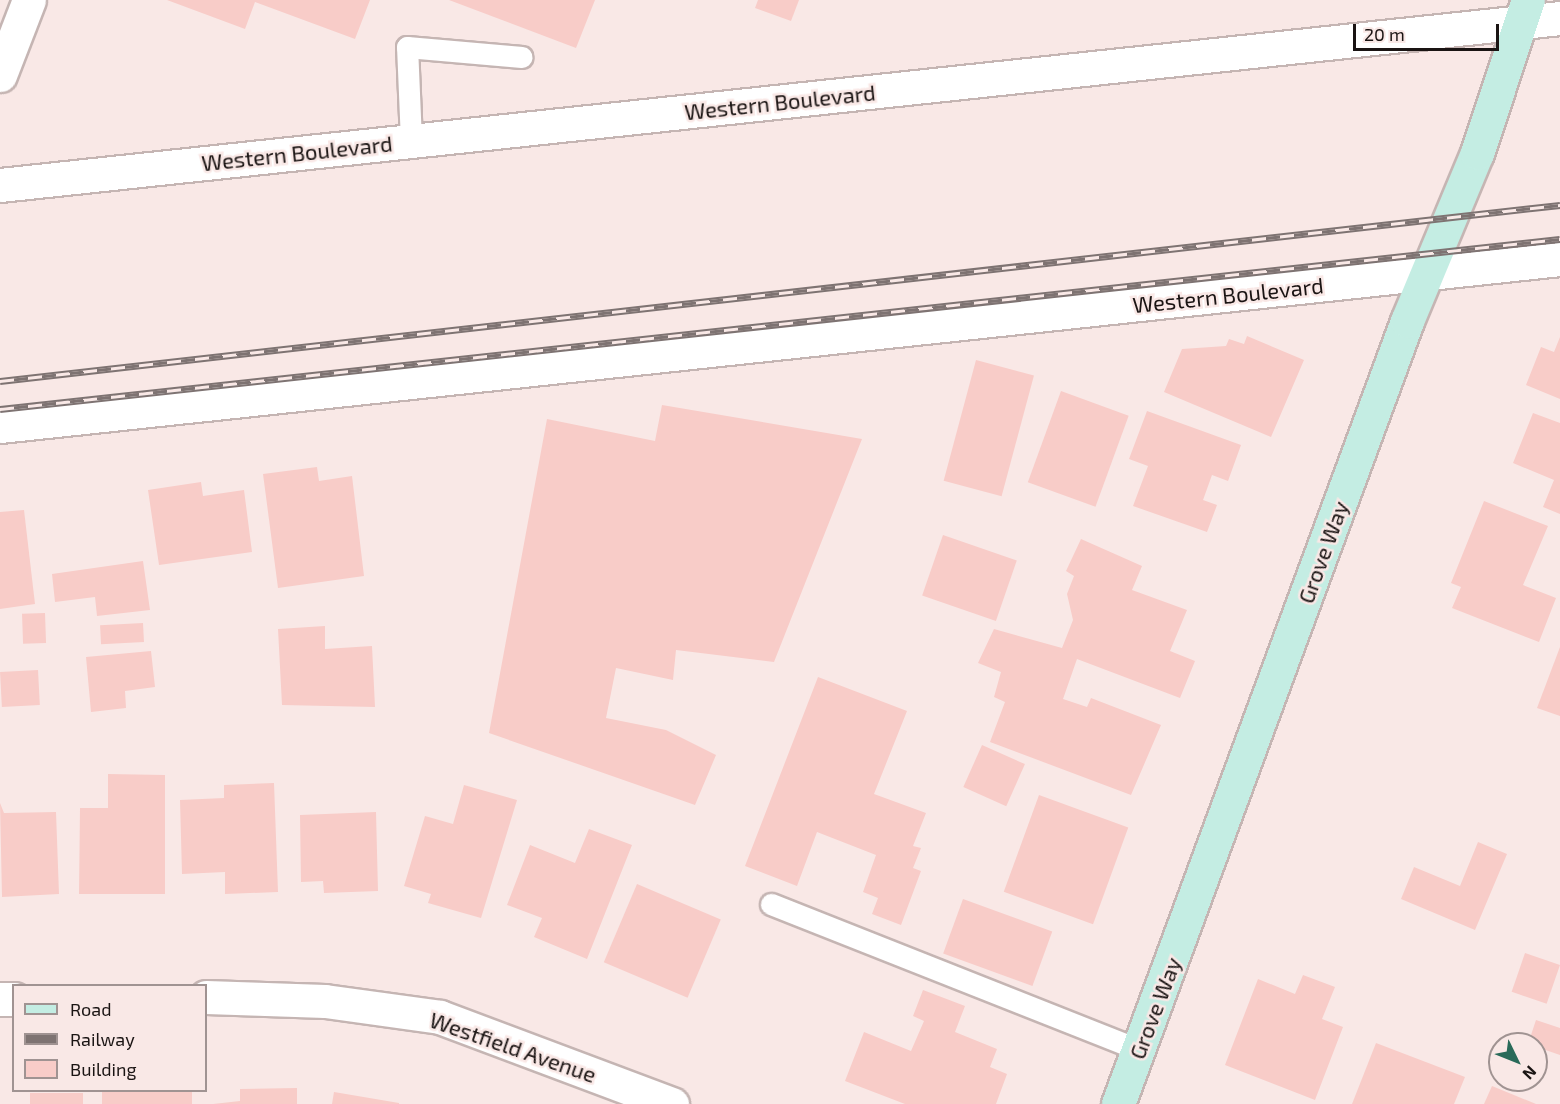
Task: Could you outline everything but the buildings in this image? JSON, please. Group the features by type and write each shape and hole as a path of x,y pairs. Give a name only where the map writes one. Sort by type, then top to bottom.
{"street":[{"path":"0,75 29,0"},
{"name":"Western Boulevard","path":"0,185 411,141 1524,12 1560,18"},
{"name":"Grove Way","path":"1118,1104 1140,1050 1426,274 1477,153 1524,12"},
{"name":"Western Boulevard","path":"0,426 1560,259"},
{"name":"Westfield Avenue","path":"207,997 325,1001 440,1017 672,1104"}],"lane":[{"path":"411,141 408,47 522,57"},
{"path":"771,904 1140,1050"}],"railway":[{"path":"0,381 1560,205"},
{"path":"0,409 1560,239"}]}
